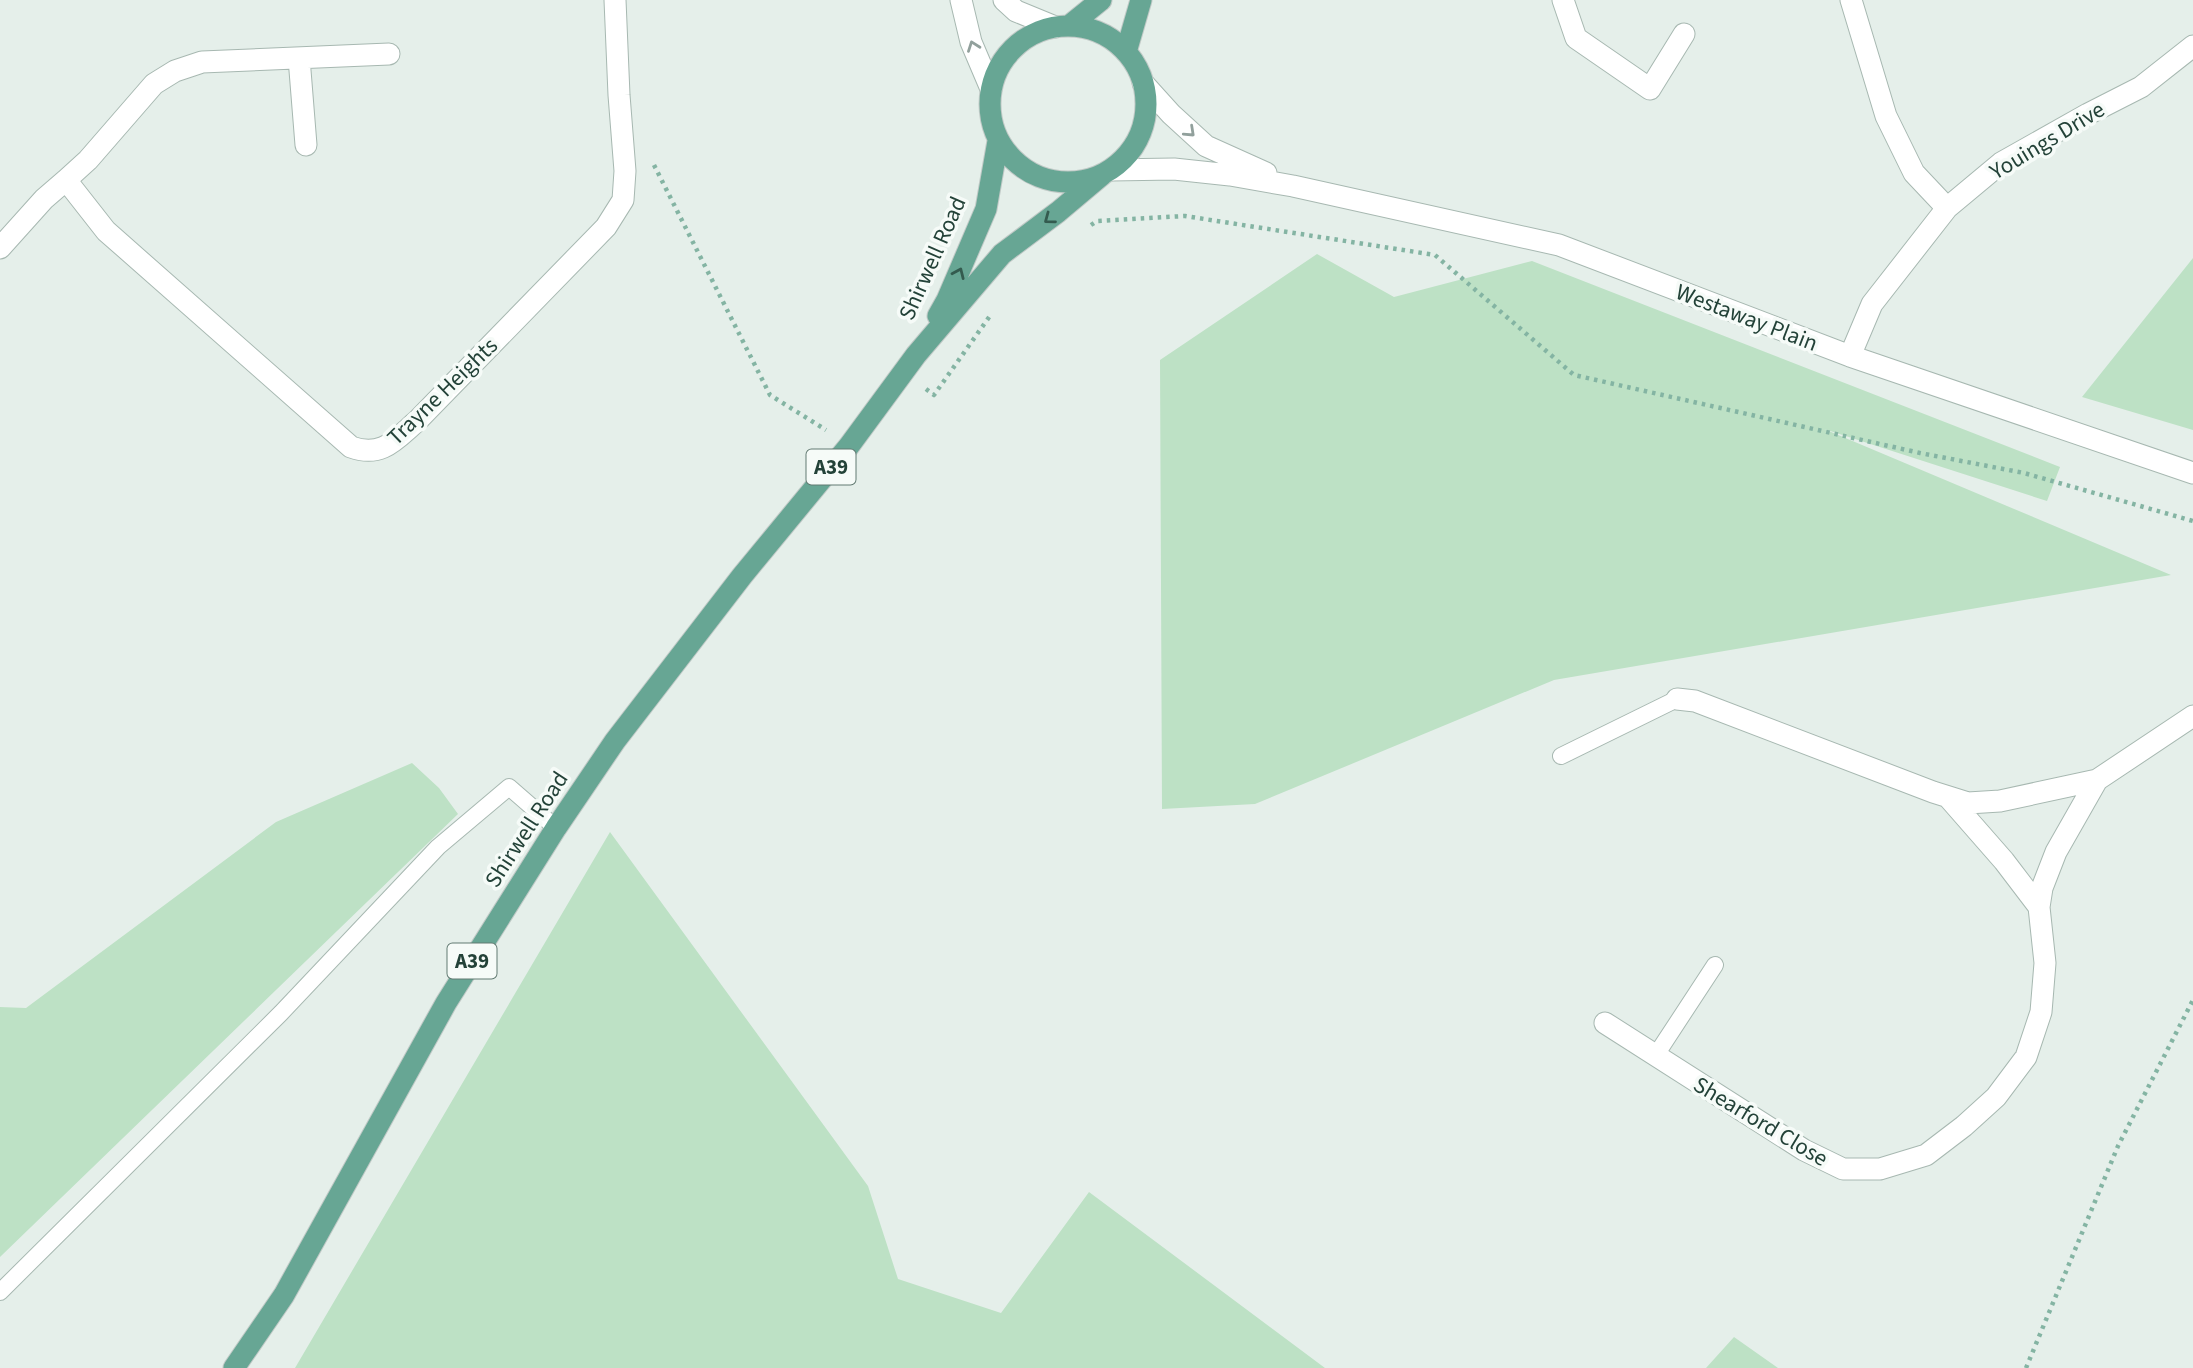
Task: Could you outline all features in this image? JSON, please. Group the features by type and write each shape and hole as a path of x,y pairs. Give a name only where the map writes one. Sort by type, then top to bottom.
{"main road":[{"path":"1062,27 1090,29 1110,38 1133,61 1143,83 1146,99 1141,132 1129,153 1106,173 1073,182 1043,179 1025,170 1010,157 998,141 990,107 991,89 995,75 1013,48 1025,38 1062,27 1101,0"},
{"path":"1126,52 1141,0"},
{"name":"Shirwell Road","path":"910,363 947,300 986,209 998,141"},
{"name":"Shirwell Road","path":"234,1368 284,1295 446,1003 556,828 615,741 716,609 849,446 910,363 1002,254 1106,173"}],"street":[{"name":"Trayne Heights","path":"66,180 106,231 352,447 365,452 385,448 417,421 606,227 623,200 625,171 615,0"},
{"path":"961,0 971,42 991,89"},
{"path":"1004,0 1016,11 1062,27"},
{"path":"1563,0 1576,38 1650,89 1684,34"},
{"path":"1851,0 1886,116 1914,173 1947,208"},
{"name":"Youings Drive","path":"1850,356 1872,304 1947,208 2001,163 2141,87 2193,46"},
{"path":"0,248 44,199 88,160 154,84 175,71 202,62 389,54"},
{"path":"299,58 306,145"},
{"name":"Westaway Plain","path":"1143,83 1171,114 1206,146 1293,186"},
{"name":"Westaway Plain","path":"1106,173 1174,169 1293,186 1559,245 1850,356 2193,473"},
{"path":"1677,699 1695,701 1968,803 2000,800 2097,780"},
{"name":"Shearford Close","path":"1605,1023 1804,1150 1843,1169 1880,1169 1926,1155 1996,1097 2026,1057 2041,1013 2045,963 2039,907 2042,888 2056,852 2097,780 2193,716"},
{"path":"1948,797 2004,861 2039,907"}],"lane":[{"path":"1561,756 1677,699"},
{"path":"0,1292 271,1023 448,838 509,787 556,828"},
{"path":"1656,1055 1715,965"}],"path":[{"path":"650,158 770,395 849,446"},
{"path":"1086,228 1097,221 1185,216 1435,255 1574,375 1920,453 2024,473 2193,522"},
{"path":"910,363 934,395 994,311"},
{"path":"2026,1368 2118,1146 2193,1000"}],"green space":[{"path":"1317,254 1394,297 1532,261 2060,467 2047,501 1824,429 2171,575 1554,680 1255,804 1162,809 1160,360"},
{"path":"2193,258 2193,430 2082,397"},
{"path":"412,763 439,788 458,814 0,1257 0,1007 26,1008 276,822"},
{"path":"610,832 868,1186 898,1279 1001,1313 1089,1192 1325,1368 295,1368"},
{"path":"1734,1337 1778,1368 1706,1368"}]}
